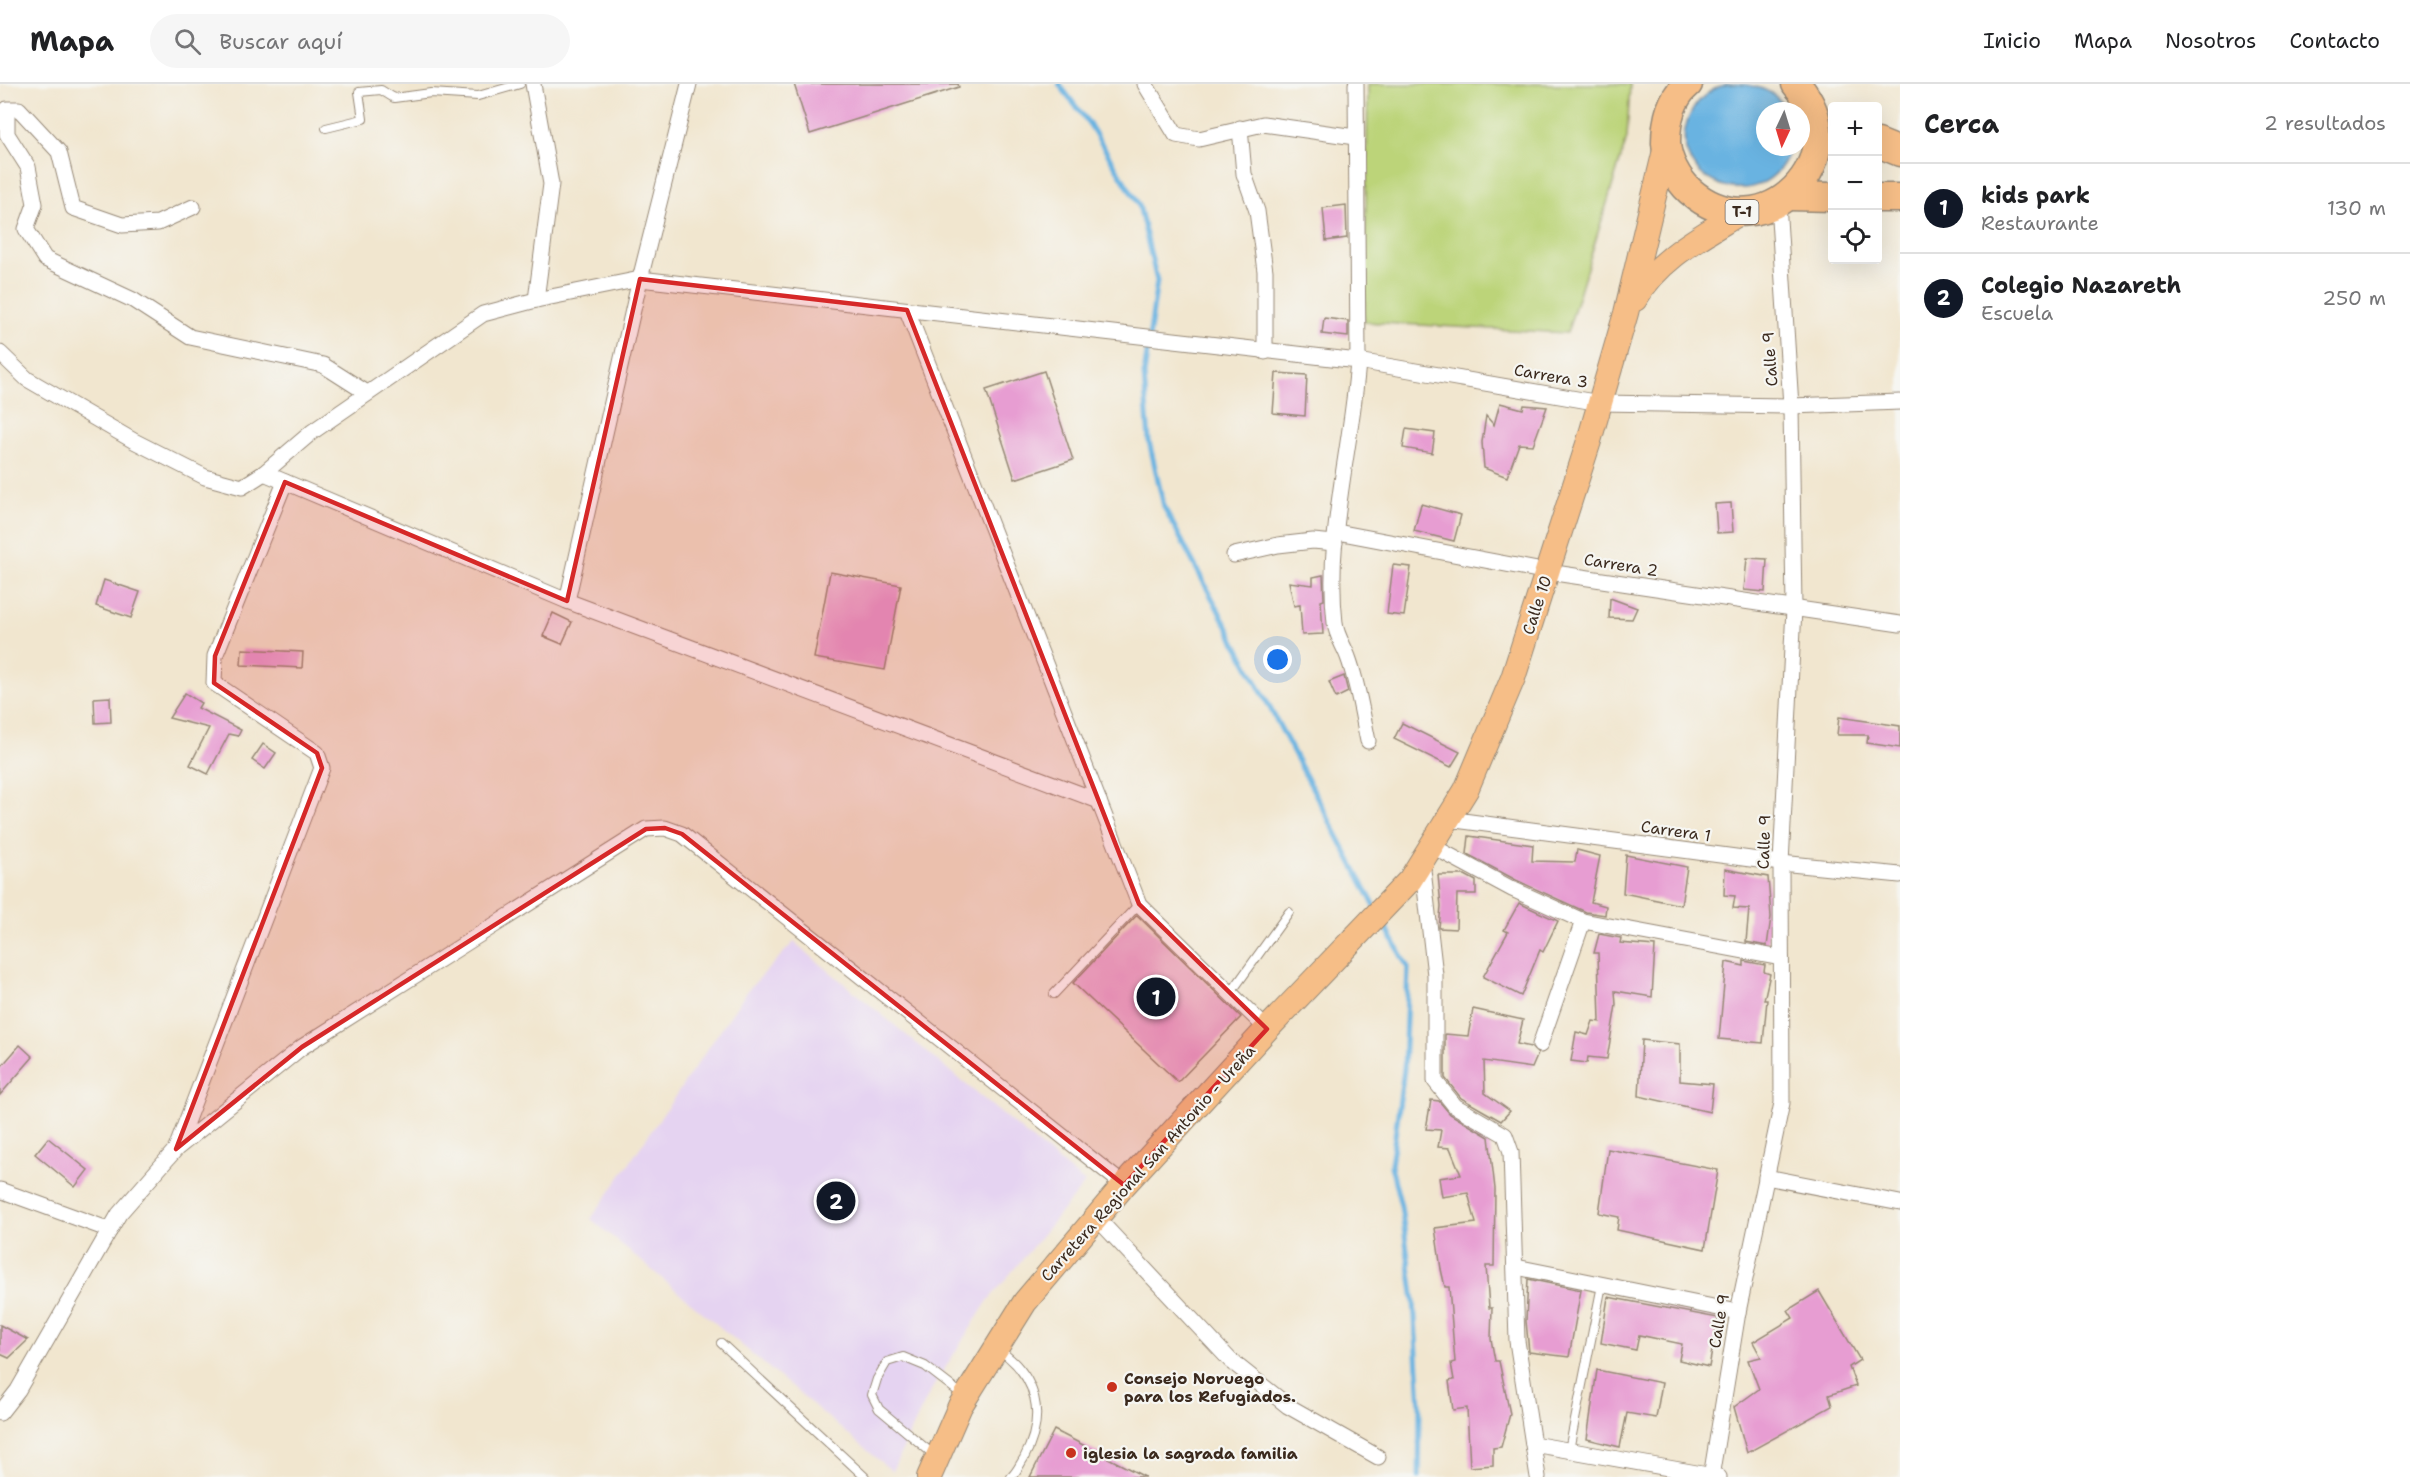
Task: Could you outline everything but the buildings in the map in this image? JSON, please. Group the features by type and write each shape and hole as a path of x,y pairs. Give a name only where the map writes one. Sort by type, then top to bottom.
{"highway":[{"path":"1783,200 1804,180 1815,159 1818,137 1824,119 1796,84"},
{"name":"T-1","path":"1685,85 1673,105 1667,125 1666,146 1672,167 1684,185 1700,199 1720,209 1741,212 1754,211 1783,200 1828,197"},
{"path":"1882,145 1900,152"},
{"path":"1882,198 1900,198"}],"main road":[{"name":"Calle 10","path":"1421,862 1466,790 1490,737 1548,572 1626,314 1666,146"},
{"name":"Calle 10","path":"1626,314 1657,267 1686,245 1741,212"},
{"name":"Carretera Regional San Antonio - Ureña","path":"933,1467 966,1397 1026,1302 1124,1185 1267,1029 1332,962 1421,862"}],"street":[{"path":"533,84 551,184 536,300"},
{"path":"567,602 640,279 689,84"},
{"path":"1145,84 1176,135 1199,139 1263,124 1355,137"},
{"path":"1356,84 1358,361 1355,400 1341,476 1332,575 1335,626 1356,685 1368,741"},
{"path":"193,207 158,224 122,225 74,208 59,152 19,109 7,109 7,134 28,167 35,204 26,229 45,260 134,300 190,338 323,364 367,393"},
{"path":"1240,128 1244,174 1257,211 1265,271 1265,352"},
{"name":"Calle 9","path":"1714,1477 1738,1312 1782,1102 1781,863 1794,609 1791,406 1783,200"},
{"name":"Carrera 3","path":"0,353 27,379 134,441 205,477 242,487 264,473 312,432 483,314 536,300 640,279 1358,361 1600,403 1791,406 1900,402"},
{"path":"908,310 1139,904 1267,1029"},
{"path":"264,473 567,602 1100,801"},
{"path":"176,1149 322,768 317,753 214,683 214,656 285,482"},
{"name":"Carrera 2","path":"1234,555 1278,545 1336,538 1900,624"},
{"name":"Carrera 1","path":"1449,819 1781,863 1900,875"},
{"path":"0,1413 18,1390 119,1214 176,1149 302,1047 646,829 665,828 682,834 1124,1185"},
{"path":"1538,1477 1517,1341 1516,1267 1509,1144 1505,1135 1455,1106 1435,1081 1435,975 1421,862 1512,889 1583,921 1781,957"},
{"path":"1540,1045 1583,921"},
{"path":"1766,1177 1900,1203"},
{"path":"0,1190 110,1230"},
{"path":"1096,1217 1230,1360 1288,1406 1378,1457"},
{"path":"1516,1267 1738,1312"},
{"path":"1533,1444 1714,1477"}],"lane":[{"path":"326,128 363,119 359,92 381,90 394,98 431,93 478,96 520,84"},
{"path":"1054,994 1139,904"},
{"path":"1230,994 1289,912"},
{"path":"1569,1450 1602,1285"},
{"path":"721,1343 865,1477"},
{"path":"997,1348 1013,1359 1028,1379 1037,1403 1035,1425 1029,1448 1011,1477"},
{"path":"933,1467 879,1409 872,1395 877,1379 887,1362 903,1357 926,1366 966,1397"}],"highlighted area":[{"path":"640,279 907,310 1139,904 1267,1029 1124,1185 682,834 665,828 646,829 302,1047 176,1149 322,768 317,753 214,683 215,656 285,482 567,601"}],"shaded area":[{"path":"794,942 1085,1183 987,1302 930,1392 892,1471 591,1219 748,990"}],"green space":[{"path":"1368,84 1630,84 1627,138 1567,333 1364,322"}],"water":[{"path":"1728,84 1754,86 1769,92 1780,102 1756,102 1756,156 1786,156 1778,171 1759,184 1738,188 1718,184 1700,172 1688,156 1685,135 1692,111 1699,101 1717,88"}],"waterway":[{"path":"1059,84 1090,125 1139,205 1157,281 1144,375 1149,441 1164,507 1375,907"},
{"path":"1381,918 1408,968 1404,1069 1391,1166 1401,1206 1414,1301 1420,1406 1419,1477"}],"place":[{"name":"kids park","path":"1156,997"},
{"name":"Colegio Nazareth","path":"836,1201"},
{"name":"Consejo Noruego para los Refugiados.","path":"1112,1387"},
{"name":"iglesia la sagrada familia","path":"1071,1453"}]}
